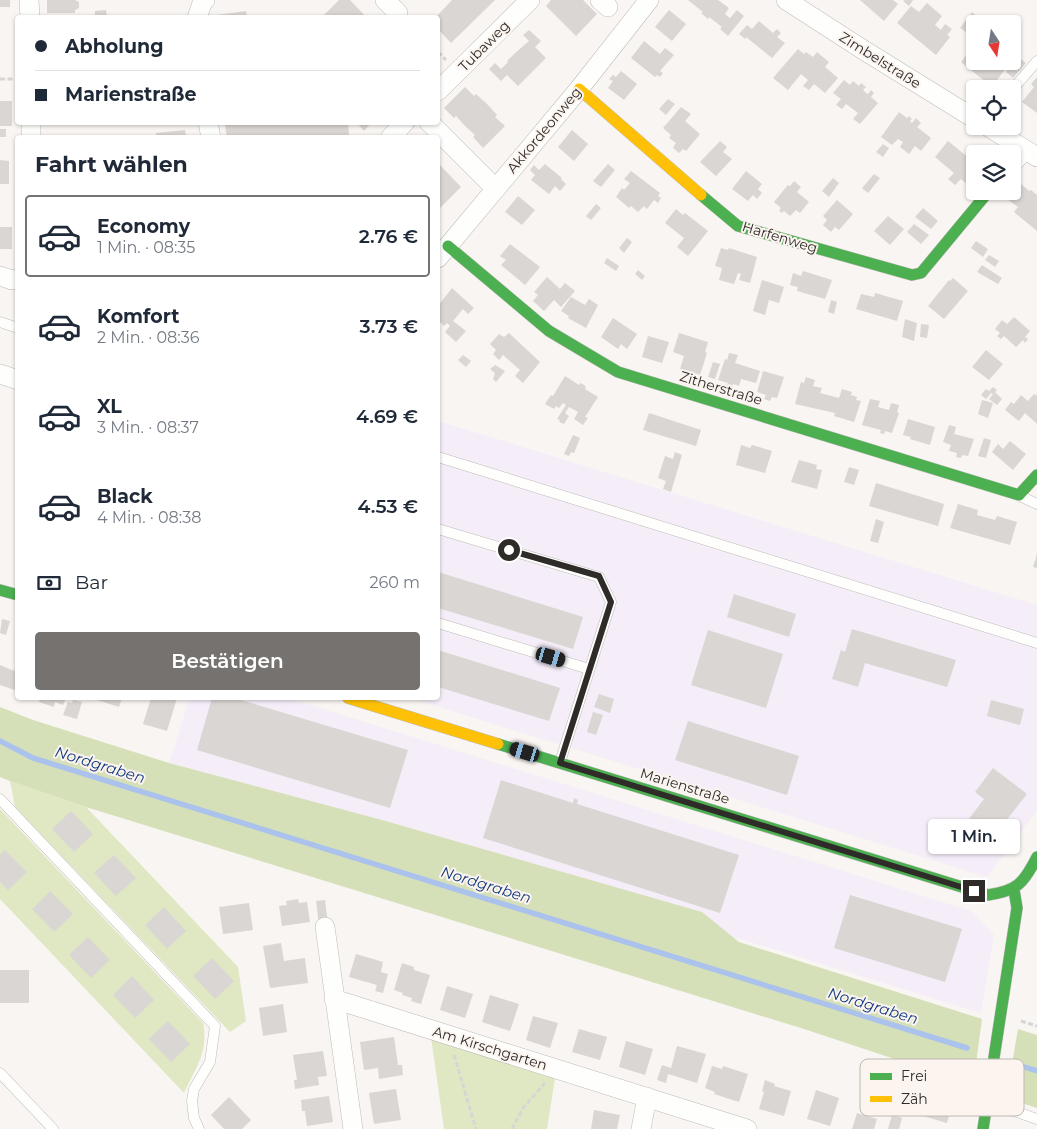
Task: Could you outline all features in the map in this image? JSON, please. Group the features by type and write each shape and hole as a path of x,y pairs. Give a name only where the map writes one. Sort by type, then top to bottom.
{"street":[{"path":"29,0 30,15"},
{"path":"199,15 202,3 205,0"},
{"name":"Tubaweg","path":"440,89 530,0"},
{"name":"Akkordeonweg","path":"442,252 496,189 649,0"},
{"name":"Zimbelstraße","path":"786,0 862,50 966,114"},
{"name":"Harfenweg","path":"578,89 738,226 912,275 921,273 982,200"},
{"path":"393,135 403,125"},
{"path":"431,125 496,189"},
{"path":"998,135 1025,157"},
{"name":"Zitherstraße","path":"442,252 549,331 618,372 1019,495"},
{"path":"0,276 15,280"},
{"path":"0,374 15,379"},
{"path":"1019,495 1037,475"},
{"path":"0,590 15,594"},
{"name":"Marienstraße","path":"355,700 988,895 1014,890"},
{"path":"994,1059 1017,908 1014,890 1023,882 1037,856"},
{"path":"325,926 353,1129"},
{"name":"Am Kirschgarten","path":"334,999 747,1129"},
{"path":"641,1129 647,1097"},
{"path":"982,1129 984,1116"}],"lane":[{"path":"1021,80 1037,61"},
{"path":"0,322 15,327"},
{"path":"440,458 1037,643"},
{"path":"1019,495 1037,504"},
{"path":"440,530 599,576 611,602 560,763"},
{"path":"440,625 589,669"},
{"path":"0,800 215,1026 210,1062 194,1089 192,1101 194,1118 199,1129"},
{"path":"0,1073 53,1129"},
{"path":"1024,1115 1037,1119"}],"path":[{"path":"0,79 15,79"},
{"path":"449,1035 476,1129"},
{"path":"512,1129 523,1108 556,1069"}],"shaded area":[{"path":"440,422 1037,605 1037,810 987,877 416,700 440,700"},
{"path":"189,700 294,700 971,911 994,935 981,1013 169,763"}],"green space":[{"path":"0,707 33,720 169,763 382,820 702,912 739,942 982,1019 977,1059 895,1059 804,1029 86,807 0,777"},
{"path":"10,781 86,807 238,967 246,1021 230,1032 15,807"},
{"path":"0,809 203,1023 203,1051 184,1093 0,899"},
{"path":"1018,1029 1037,1035 1037,1108 1024,1104 1024,1059 1013,1059"},
{"path":"431,1037 555,1078 547,1129 444,1129"}],"building":[{"path":"0,0 10,0 10,7 0,7"},
{"path":"47,0 75,0 79,2 79,8 75,10 75,13 47,13"},
{"path":"339,0 350,0 364,15 324,15"},
{"path":"452,0 495,0 451,43 440,31 440,15 438,15"},
{"path":"551,0 583,0 597,14 576,36 546,6"},
{"path":"688,0 718,0 729,8 725,14 730,18 737,10 744,16 728,36 720,29 722,27 709,17 708,19 701,13 703,12"},
{"path":"860,0 893,0 898,4 884,21"},
{"path":"913,0 909,6 903,1"},
{"path":"927,3 942,16 935,25 941,30 945,24 952,29 947,35 950,37 936,55 897,23 911,6 919,12"},
{"path":"106,10 107,15 95,15 95,11"},
{"path":"669,10 686,24 672,41 655,27"},
{"path":"246,11 247,15 217,15"},
{"path":"966,20 966,32 960,28"},
{"path":"759,21 773,33 777,29 781,33 777,37 785,43 772,58 746,37 745,39 739,34 747,25 752,29"},
{"path":"529,30 541,41 535,47 546,58 518,86 507,75 501,81 489,69 495,63 501,69 529,41 523,35"},
{"path":"644,41 660,54 665,48 674,55 660,71 663,73 660,77 657,75 655,77 631,58"},
{"path":"798,49 804,54 806,52 813,57 817,52 829,62 825,67 838,78 825,93 814,84 809,90 803,86 808,80 801,74 788,90 773,78"},
{"path":"966,56 966,66 961,62"},
{"path":"1021,59 1026,63 1021,69"},
{"path":"971,70 1004,70 997,80 983,80"},
{"path":"1008,70 1020,70 1013,78 1006,72"},
{"path":"621,71 637,84 624,100 608,88 613,81 609,79 613,75 616,77"},
{"path":"1037,77 1037,113 1022,102 1034,87 1031,84"},
{"path":"844,80 850,85 853,81 859,86 861,83 866,87 863,90 866,93 868,94 871,90 874,93 871,97 878,103 860,124 853,119 858,113 846,104 842,109 836,105 841,99 833,93"},
{"path":"465,87 474,96 476,94 487,104 497,115 495,117 505,126 483,148 473,137 475,135 456,116 454,118 444,108"},
{"path":"668,99 675,104 666,115 659,109"},
{"path":"0,101 12,101 12,126 0,126"},
{"path":"681,107 691,114 685,121 700,134 686,151 683,149 679,153 673,148 676,143 669,138 671,135 663,128"},
{"path":"899,112 907,118 909,116 912,119 910,121 912,123 916,118 921,123 917,127 931,138 921,151 915,146 909,154 900,147 903,142 898,139 892,145 881,137"},
{"path":"225,125 348,125 349,135 227,135"},
{"path":"359,125 369,125 364,131"},
{"path":"0,129 6,129 6,137 0,137"},
{"path":"185,130 186,135 156,135 156,133"},
{"path":"572,130 588,144 574,161 558,147"},
{"path":"720,141 727,147 723,152 732,159 716,176 700,162"},
{"path":"948,141 966,156 966,183 961,179 955,185 948,179 954,173 935,157"},
{"path":"883,144 889,148 883,157 876,152"},
{"path":"0,160 9,161 9,184 0,184"},
{"path":"545,164 562,178 566,184 560,191 555,186 549,194 531,180 535,175 530,170 534,165 539,170"},
{"path":"608,164 615,170 601,187 593,181"},
{"path":"440,165 461,187 440,208"},
{"path":"631,171 660,193 658,196 661,198 658,203 654,200 647,209 644,206 638,212 631,206 629,208 616,197 622,188 624,190 630,183 624,179"},
{"path":"746,171 762,184 758,189 762,193 757,199 753,195 748,201 732,189"},
{"path":"874,174 880,178 868,193 862,188"},
{"path":"833,178 839,183 829,197 822,191"},
{"path":"794,181 801,187 797,192 809,202 800,213 796,210 790,216 784,211 782,213 779,211 781,208 774,202 788,185 790,186"},
{"path":"1021,184 1037,195 1037,231 1014,212 1018,207 1008,200 1021,200"},
{"path":"518,196 535,210 522,225 505,212"},
{"path":"837,200 853,214 839,230 835,227 831,232 823,225 827,220 823,216"},
{"path":"596,204 601,208 591,220 586,216"},
{"path":"923,208 938,221 931,229 915,217"},
{"path":"676,209 683,215 685,213 708,231 688,256 677,247 684,238 665,223"},
{"path":"888,216 904,229 890,245 874,231"},
{"path":"914,224 929,235 921,244 907,232"},
{"path":"0,227 12,227 12,249 0,249"},
{"path":"627,238 632,242 624,253 619,248"},
{"path":"976,241 988,249 983,257 971,248"},
{"path":"510,244 540,267 525,285 501,265 506,260 500,256"},
{"path":"721,248 728,250 729,248 757,257 750,283 739,280 741,274 738,273 734,284 719,280 722,268 715,266"},
{"path":"989,255 999,261 995,267 985,260"},
{"path":"607,258 619,266 616,271 604,263"},
{"path":"982,265 1002,278 998,284 977,272"},
{"path":"638,270 645,276 642,280 635,274"},
{"path":"803,271 832,280 825,299 797,291 798,287 790,285 793,273 801,276"},
{"path":"547,277 560,289 565,283 575,291 561,307 554,300 544,311 533,301 538,295 534,292"},
{"path":"953,278 968,291 944,319 928,306 949,280"},
{"path":"762,280 784,287 779,303 769,300 765,315 753,311"},
{"path":"452,288 474,308 468,314 463,309 453,321 466,331 456,342 445,332 450,326 447,323 444,326 440,322 440,303"},
{"path":"875,293 903,301 897,321 856,309 861,294 874,297"},
{"path":"571,297 585,305 589,299 598,305 586,328 568,318 569,316 561,311"},
{"path":"831,300 837,302 834,314 828,312"},
{"path":"1014,317 1030,331 1025,337 1028,339 1025,343 1023,340 1016,347 1004,336 1001,339 997,336 1000,333 995,329 1002,320 1007,324"},
{"path":"613,318 637,334 627,349 621,344 618,349 601,337"},
{"path":"905,319 917,323 914,341 902,337"},
{"path":"921,324 929,325 927,338 920,337"},
{"path":"509,333 540,362 523,383 515,376 520,370 503,355 499,360 493,354 496,350 490,344 499,334 504,337"},
{"path":"679,333 708,342 705,352 707,353 700,375 694,373 692,378 687,377 689,371 680,369 684,356 673,352"},
{"path":"648,336 669,342 662,363 642,357"},
{"path":"986,350 1003,364 989,380 972,367"},
{"path":"729,353 738,355 735,363 760,371 756,383 741,379 739,386 733,384 732,388 726,387 728,383 718,380"},
{"path":"463,355 471,361 466,367 458,360"},
{"path":"713,362 720,364 715,379 708,377"},
{"path":"495,365 505,371 496,382 493,379 495,373 490,369"},
{"path":"763,371 784,377 777,398 772,397 770,401 764,399 766,395 757,392"},
{"path":"565,376 579,385 580,383 584,385 585,389 598,397 585,417 588,418 583,425 574,419 578,412 569,407 565,413 569,416 564,424 559,422 560,420 557,419 566,405 563,403 559,408 556,406 554,409 545,404 551,395 553,396"},
{"path":"806,377 815,380 813,386 822,388 820,393 839,398 842,389 852,392 851,395 857,397 856,400 861,401 854,422 834,416 835,413 795,404 801,382 804,383"},
{"path":"993,387 1002,399 997,405 989,399 993,394 991,393 986,399 981,395 986,389 989,391"},
{"path":"1034,394 1037,396 1037,424 1025,413 1019,421 1005,410 1011,402 1014,404 1021,395 1028,401"},
{"path":"870,399 880,401 878,407 889,410 891,403 899,405 897,412 899,413 892,433 885,431 884,434 880,433 881,430 862,425"},
{"path":"982,400 993,403 988,418 978,414"},
{"path":"649,413 701,430 696,446 643,430"},
{"path":"908,419 935,427 930,445 903,435"},
{"path":"949,425 956,427 954,434 974,439 968,456 956,457 957,453 949,451 951,445 943,442"},
{"path":"573,435 580,438 574,453 571,452 569,456 564,454"},
{"path":"984,438 991,440 986,458 978,456"},
{"path":"1010,441 1026,454 1013,470 992,452 998,444 1003,449"},
{"path":"741,445 750,448 752,445 772,451 765,473 736,465"},
{"path":"675,452 682,455 671,492 663,489 666,481 658,478 665,456 673,459"},
{"path":"799,460 817,465 816,469 822,470 817,489 791,482"},
{"path":"849,467 859,470 854,485 844,482"},
{"path":"876,483 944,504 938,526 869,506"},
{"path":"958,504 978,510 977,515 995,520 997,516 1017,522 1010,545 950,528"},
{"path":"876,519 884,522 878,543 870,541"},
{"path":"1037,554 1037,568 1033,567"},
{"path":"440,573 583,617 573,649 440,609"},
{"path":"734,594 796,614 789,637 727,617"},
{"path":"2,619 10,621 6,635 0,633"},
{"path":"852,629 956,660 947,687 865,663 858,687 832,679 841,650 845,652"},
{"path":"708,630 783,654 766,708 691,685"},
{"path":"440,651 560,688 549,721 440,688"},
{"path":"0,665 14,671 15,669 15,690 0,685"},
{"path":"599,694 614,699 610,713 594,707"},
{"path":"40,700 65,700 63,705 55,702 54,707 39,702"},
{"path":"73,700 82,702 77,719 63,715 68,702 72,703"},
{"path":"97,700 121,700 119,707"},
{"path":"150,700 176,700 167,731 143,724"},
{"path":"211,700 241,700 408,750 390,808 197,750"},
{"path":"991,700 1024,709 1020,725 987,716"},
{"path":"593,712 603,715 596,735 587,732"},
{"path":"688,721 799,756 787,795 675,760"},
{"path":"993,768 1027,794 980,854 956,836 984,799 975,792"},
{"path":"501,780 573,803 574,798 578,800 577,804 739,855 720,913 483,838"},
{"path":"71,811 93,834 74,852 52,829"},
{"path":"5,850 27,872 8,890 0,882 0,855"},
{"path":"114,855 136,878 116,896 94,873"},
{"path":"50,891 73,914 54,932 32,909"},
{"path":"850,895 962,929 945,982 834,948"},
{"path":"298,899 299,903 307,902 310,922 282,926 279,906 287,905 286,901"},
{"path":"325,900 328,924 319,925 316,901"},
{"path":"249,903 253,930 223,934 219,907"},
{"path":"164,907 186,931 167,949 145,925"},
{"path":"88,937 110,960 91,978 69,955"},
{"path":"281,943 284,961 305,958 308,983 270,988 263,946"},
{"path":"356,954 383,962 381,972 388,974 383,993 375,991 377,985 349,977"},
{"path":"212,958 234,981 215,999 193,976"},
{"path":"402,963 414,967 414,970 430,975 421,1004 411,1001 412,998 394,990"},
{"path":"0,970 29,970 29,1003 0,1003"},
{"path":"132,976 154,1000 135,1018 113,995"},
{"path":"447,986 473,994 465,1018 440,1010"},
{"path":"490,995 519,1004 510,1031 482,1022"},
{"path":"283,1004 287,1032 263,1036 259,1008"},
{"path":"533,1016 558,1023 550,1048 526,1040"},
{"path":"168,1021 190,1044 171,1062 149,1039"},
{"path":"579,1029 607,1037 600,1060 572,1052"},
{"path":"394,1037 398,1065 402,1065 403,1075 379,1079 378,1068 364,1070 360,1042"},
{"path":"626,1041 653,1049 645,1075 619,1067"},
{"path":"677,1046 706,1054 697,1083 668,1074 666,1083 657,1080 662,1065 671,1068"},
{"path":"323,1051 327,1076 318,1077 319,1085 295,1089 294,1080 297,1080 293,1055"},
{"path":"712,1066 722,1069 723,1066 748,1074 739,1102 714,1094 715,1092 705,1088"},
{"path":"765,1080 775,1084 774,1086 791,1091 784,1116 759,1109"},
{"path":"396,1089 401,1120 374,1124 369,1093"},
{"path":"816,1090 839,1098 830,1126 807,1119"},
{"path":"329,1096 333,1122 307,1126 301,1100"},
{"path":"229,1097 251,1120 242,1129 224,1129 211,1115"},
{"path":"594,1110 620,1115 617,1129 591,1129"},
{"path":"857,1113 860,1116 877,1119 874,1129 852,1129"},
{"path":"892,1116 902,1118 899,1129 888,1129"},
{"path":"923,1116 949,1116 947,1123"}],"waterway":[{"name":"Nordgraben","path":"0,741 33,758 967,1048"},
{"name":"Nordgraben","path":"1024,1067 1037,1071"}],"traffic: fast":[{"path":"701,195 738,226 912,275 921,273 982,200"},
{"path":"448,246 549,331 618,372 1019,495 1037,475"},
{"path":"0,590 15,594"},
{"path":"498,744 988,895 1006,891 1019,884 1037,857"},
{"path":"994,1059 1017,908 1014,890"},
{"path":"983,1129 985,1116"}],"traffic: slow":[{"path":"579,89 701,195"},
{"path":"355,700 498,744"}],"route":[{"path":"509,550 599,576 611,602 560,763 974,891"}]}
